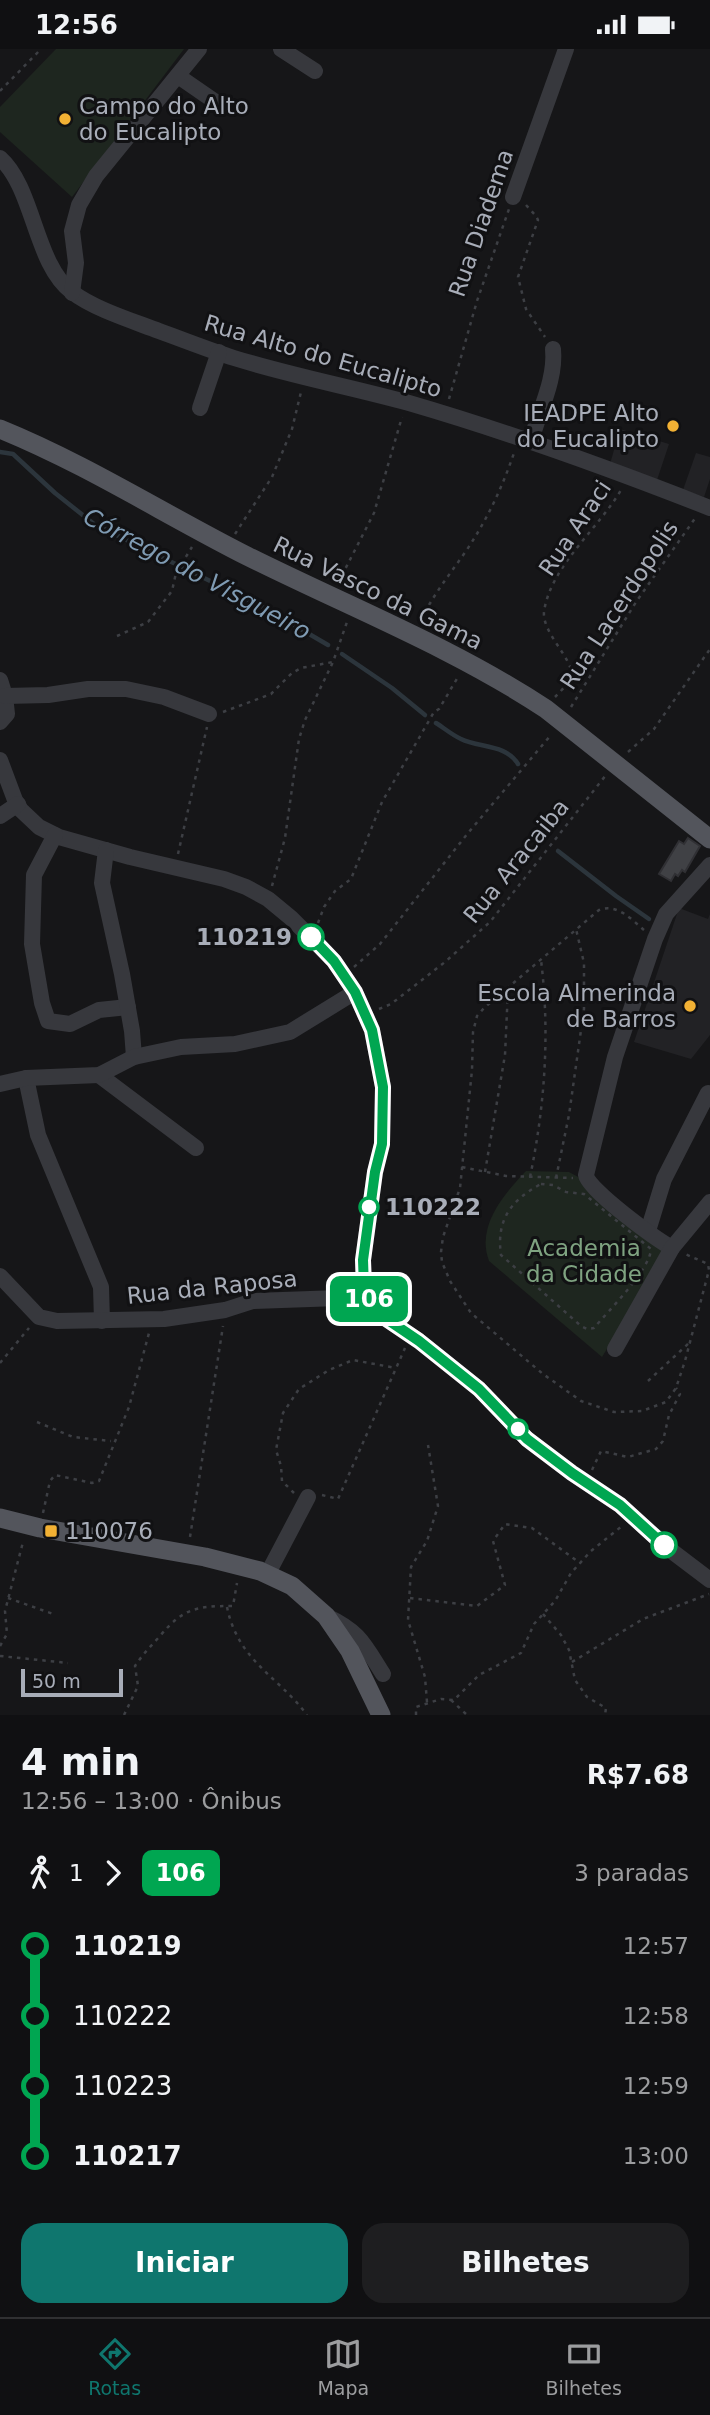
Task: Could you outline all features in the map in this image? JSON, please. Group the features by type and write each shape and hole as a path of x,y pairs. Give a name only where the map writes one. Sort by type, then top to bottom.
{"main road":[{"name":"Rua Vasco da Gama","path":"0,429 37,444 228,546 353,605 517,690 710,839"},
{"path":"0,1518 239,1566 292,1586 326,1616 350,1651 381,1715"}],"street":[{"path":"72,293 76,263 72,231 79,205 96,176 199,49"},
{"path":"281,49 315,71"},
{"name":"Rua Diadema","path":"513,197 566,49"},
{"path":"178,76 220,105"},
{"name":"Rua Alto do Eucalipto","path":"0,158 7,164 19,187 58,278 72,293 119,316 219,352 524,438 708,506"},
{"path":"524,438 550,381 554,362 553,349"},
{"path":"200,408 219,352"},
{"path":"0,722 7,714 3,688 48,695 88,689 126,689 164,697 209,714"},
{"path":"0,760 18,804 39,827 55,835 106,850 224,879 246,887 268,899 334,961 355,992 372,1030 383,1087 382,1144 375,1172 363,1260 367,1297 385,1318 411,1335 479,1389 527,1439 634,1516 669,1549 710,1580"},
{"path":"0,816 18,804"},
{"path":"55,835 34,875 32,944 42,1003 48,1021 70,1024 99,1010 128,1007"},
{"path":"106,850 102,883 128,1007 134,1057"},
{"path":"673,1248 601,1194 586,1179 615,1057 655,939 666,914 710,865"},
{"path":"0,1084 26,1078 99,1075 134,1057 181,1047 234,1044 290,1032 355,992"},
{"path":"99,1075 196,1148"},
{"path":"26,1078 38,1135 101,1287 102,1321"},
{"path":"648,1231 664,1179 708,1093"},
{"path":"615,1349 673,1248 710,1202"},
{"path":"0,1276 39,1317"},
{"name":"Rua da Raposa","path":"39,1317 57,1321 152,1320 225,1310 253,1301 367,1297"},
{"path":"267,1575 307,1499"},
{"path":"326,1616 358,1634 383,1674"}],"path":[{"path":"0,91 35,51 41,49"},
{"path":"513,197 528,206 537,216 518,277 526,309 553,349"},
{"name":"Rua Diadema","path":"445,414 477,301 513,197"},
{"path":"228,546 272,477 292,429 305,377"},
{"path":"332,596 374,513 406,403"},
{"path":"414,637 430,601 490,512 514,453 524,438"},
{"name":"Rua Araci","path":"545,709 571,673 545,621 544,613 550,595 570,559 612,505 629,475"},
{"name":"Rua Lacerdopolis","path":"344,976 380,944 561,722 636,602 695,519 708,506"},
{"path":"117,636 148,622 172,591 176,573 202,532"},
{"path":"268,899 285,838 299,739 353,605"},
{"name":"Rua Aracaiba","path":"366,1016 391,1003 446,962 490,922 614,765 653,729 688,684 710,649"},
{"path":"176,867 209,714 247,704 271,694 302,668 332,662"},
{"path":"309,935 335,891 351,879 382,801 434,712 439,709 467,663"},
{"path":"655,939 611,907 600,910 477,1016 473,1032 472,1070 460,1188 443,1237 442,1262 450,1281 471,1313 558,1385 587,1404 621,1413 642,1411 666,1402 676,1388 709,1266 705,1261 673,1248"},
{"path":"556,1178 569,1115 584,1009 584,963 576,929"},
{"path":"530,1177 543,1108 546,1062 546,997 541,960"},
{"path":"485,1172 505,1055 508,989"},
{"path":"462,1167 506,1177 586,1179"},
{"path":"541,1184 553,1185 566,1192 584,1194 652,1249 652,1255 643,1270 594,1328 581,1326 501,1255 499,1240 512,1204 541,1184"},
{"path":"187,1554 225,1310"},
{"path":"0,1363 39,1317"},
{"path":"0,1646 7,1634 5,1611 8,1598 52,1477 55,1475 92,1483 99,1481 129,1407 152,1320"},
{"path":"396,1368 353,1360 329,1370 299,1389 283,1413 276,1450 282,1482 288,1489 307,1499 322,1495 338,1499 411,1335"},
{"path":"648,1381 690,1342"},
{"path":"591,1472 601,1451 628,1457 656,1449 663,1441 669,1415 680,1394 676,1388"},
{"path":"37,1422 73,1437 111,1441"},
{"path":"427,1702 425,1677 408,1620 411,1567 427,1541 438,1506 428,1445"},
{"path":"416,1715 416,1707 441,1699 454,1700 480,1675 521,1653 534,1624 580,1563 634,1516"},
{"path":"410,1598 477,1606 505,1585 493,1541 505,1524 532,1528 580,1563"},
{"path":"124,1715 138,1686 135,1666 145,1650 176,1616 211,1606 233,1606 239,1566"},
{"path":"572,1662 643,1619 710,1594"},
{"path":"8,1598 56,1615"},
{"path":"227,1606 231,1625 255,1664 307,1715"},
{"path":"543,1614 561,1635 569,1650 575,1680 587,1697 606,1708 605,1715"},
{"path":"0,1656 68,1663"},
{"path":"452,1700 467,1715"}],"shaded area":[{"path":"620,429 669,444 657,480 610,464"},
{"path":"696,453 710,457 710,479 704,497 683,490"},
{"path":"679,908 708,919 710,914 710,1035 691,1059 634,1042"}],"green space":[{"name":"Campo do Alto do Eucalipto","path":"56,49 184,49 72,197 0,132 0,107"},
{"name":"Academia da Cidade","path":"526,1171 569,1172 670,1246 602,1357 489,1261 486,1236 489,1224 501,1201"}],"building":[{"path":"688,838 700,846 685,872 682,870 678,876 675,874 671,881 659,874 679,841 684,844"}],"waterway":[{"name":"Córrego do Visgueiro","path":"0,452 13,454 94,524 263,607 328,645"},
{"name":"Córrego do Visgueiro","path":"342,654 392,688 425,715"},
{"name":"Córrego do Visgueiro","path":"436,723 468,742 507,753 518,764"},
{"name":"Córrego do Visgueiro","path":"558,851 649,919"}],"bus line":[{"name":"106","path":"311,937 334,961 355,992 372,1030 379,1058 383,1087 382,1144 375,1172 363,1260 367,1297 385,1318 419,1341 479,1389 527,1439 620,1505 664,1545"}],"place":[{"name":"Campo do Alto do Eucalipto","path":"65,119"},
{"name":"IEADPE Alto do Eucalipto","path":"673,426"},
{"name":"110219","path":"311,937"},
{"name":"Escola Almerinda de Barros","path":"690,1006"},
{"name":"110222","path":"369,1207"},
{"name":"110076","path":"51,1531"}]}
